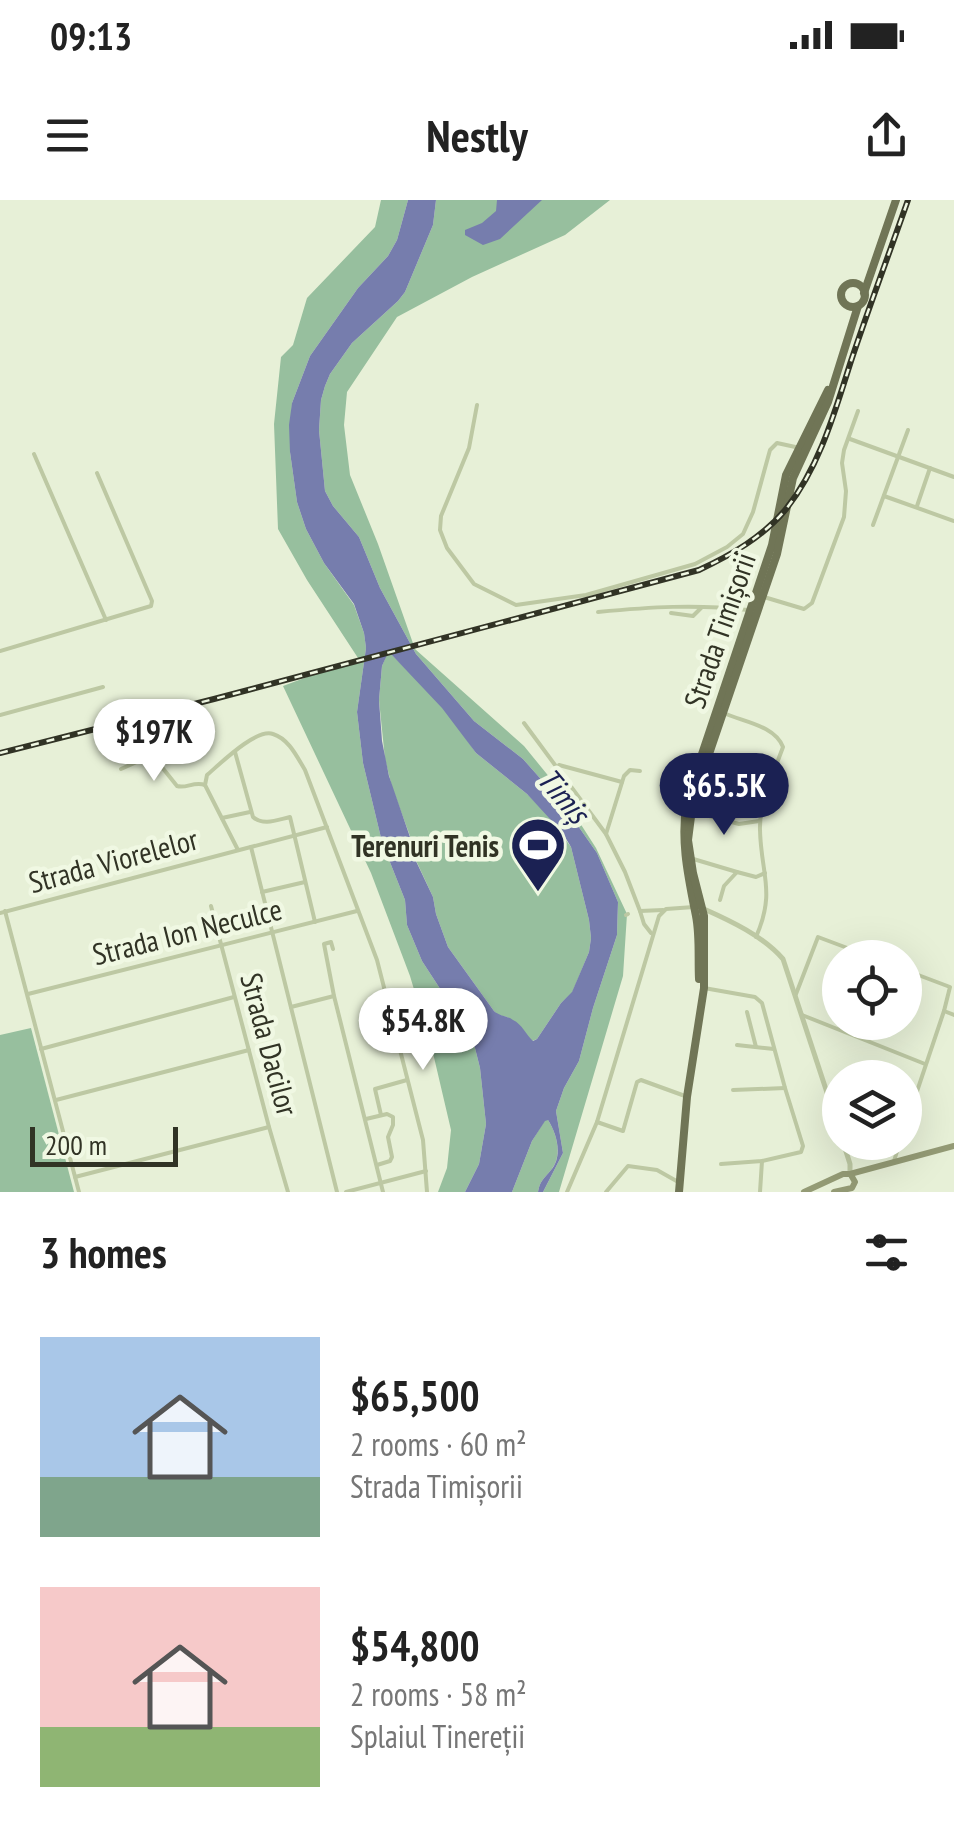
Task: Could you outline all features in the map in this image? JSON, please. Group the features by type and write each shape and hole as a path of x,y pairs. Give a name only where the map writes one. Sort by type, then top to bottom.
{"main road":[{"path":"845,305 858,306 862,302 896,200"},
{"path":"852,326 841,298 842,290 846,285 856,284 876,257"},
{"path":"856,284 864,293"},
{"name":"Strada Timișorii","path":"680,1188 687,1097 704,988 705,930 683,848 686,799 782,539 802,449 828,402 858,306"},
{"name":"Strada Timișorii","path":"699,1018 698,908 688,840 691,811 754,610"},
{"path":"834,1192 870,1168 954,1146"},
{"path":"804,1192 825,1182 848,1184"},
{"path":"820,1192 825,1182"}],"street":[{"path":"477,405 468,448 441,516 440,530 447,548 474,584 516,605 586,594 695,564 727,547 743,534 753,512 770,450 777,443 802,449"},
{"path":"759,596 804,609 812,603 846,508 842,463 858,411"},
{"path":"873,526 908,430"},
{"path":"848,438 954,476"},
{"path":"34,454 106,620"},
{"path":"916,507 930,468"},
{"path":"0,651 151,606 97,473"},
{"path":"884,496 954,521"},
{"path":"598,612 664,606 754,610"},
{"path":"671,613 694,616 705,606"},
{"path":"0,715 103,687"},
{"path":"722,714 773,732 782,747 760,821 768,902 756,937"},
{"path":"524,723 606,834 626,872 644,924 652,934"},
{"name":"Strada Viorelelor","path":"3,912 327,827 305,770 292,749 272,733 257,735 207,775 205,785 238,850"},
{"path":"109,745 137,736 177,786 205,785"},
{"path":"114,758 144,744"},
{"path":"235,752 250,812 256,820 290,817 315,922"},
{"path":"121,770 152,755"},
{"path":"556,765 622,782"},
{"path":"568,780 570,768"},
{"path":"606,834 626,772 640,771"},
{"path":"691,811 739,824 760,821"},
{"path":"222,818 250,812"},
{"path":"327,827 377,960 422,1140 427,1192"},
{"path":"251,847 336,1192"},
{"path":"690,858 756,876 765,873"},
{"path":"720,900 724,886 737,872"},
{"path":"262,892 306,882"},
{"name":"Strada Dacilor","path":"211,906 288,1192"},
{"path":"640,911 698,908 756,937 783,959 822,1076"},
{"name":"Strada Ion Neculce","path":"28,994 358,910"},
{"path":"568,1192 598,1122 652,934 664,910"},
{"path":"3,912 79,1192"},
{"path":"796,994 818,937 826,940"},
{"path":"333,949 332,942 324,944 383,1192"},
{"path":"922,976 950,987 922,1073"},
{"path":"704,988 759,999 762,1003 803,1150 762,1162 720,1164"},
{"path":"290,1006 334,996"},
{"path":"41,1049 234,997"},
{"path":"944,1011 954,1015"},
{"path":"747,1012 756,1047"},
{"path":"802,1015 925,1064"},
{"path":"737,1045 774,1049"},
{"path":"56,1100 249,1050"},
{"path":"381,1116 377,1087 407,1080"},
{"path":"598,1122 623,1131 640,1080 687,1097"},
{"path":"733,1090 784,1088"},
{"path":"366,1119 390,1115 394,1121 388,1137 392,1158 377,1165"},
{"path":"75,1177 269,1127"},
{"path":"760,1192 762,1162"},
{"path":"606,1192 628,1166 657,1170 680,1188"},
{"path":"346,1192 426,1171"}],"green space":[{"path":"381,200 408,200 397,240 310,356 292,403 290,452 297,502 306,529 354,605 364,633 366,648 357,712 363,763 382,842 405,900 407,925 422,961 465,1027 480,1068 486,1124 479,1164 465,1192 438,1192 447,1168 451,1130 410,976 371,873 283,686 358,658 278,529 274,424 281,357 293,345 307,298 375,227"},
{"path":"436,200 610,200 565,235 472,277 397,317 347,392 344,425 350,475 415,649 524,746 555,784 596,848 627,914 623,976 559,1192 543,1192 563,1153 556,1111 579,1061 617,935 618,902 597,853 562,803 523,759 474,721 416,654 380,588 359,537 325,491 319,430 325,386 352,343 405,292 433,225"},
{"path":"390,653 451,717 476,753 527,794 571,847 589,920 589,952 572,993 532,1041 507,1017 494,1011 448,947 433,897 413,854 385,759 379,700 382,666"},
{"path":"31,1028 74,1192 0,1192 0,1035"},
{"path":"545,1120 556,1138 555,1164 538,1192 512,1192 532,1141"}],"water":[{"name":"Timiș","path":"408,200 436,200 433,225 405,292 352,343 325,386 319,430 325,491 359,537 380,588 416,654 474,721 523,759 562,803 597,853 618,902 617,935 579,1061 556,1111 563,1153 543,1192 538,1192 540,1185 555,1164 558,1152 548,1120 532,1141 512,1192 465,1192 479,1164 486,1124 480,1068 465,1027 422,961 407,925 405,900 382,842 363,763 357,712 366,648 364,633 354,604 324,563 297,502 290,452 292,403 310,356 397,240","holes":["390,653 442,708 476,753 527,794 571,847 589,920 589,952 572,992 533,1041 516,1022 494,1011 448,947 389,776 379,700 387,655"]},
{"path":"497,200 542,200 500,239 483,245 465,235 465,230 496,211"}],"railway":[{"path":"0,753 699,570 735,551 757,537 786,509 808,475 832,418 908,200"}],"place":[{"name":"Terenuri Tenis","path":"538,894"}]}
